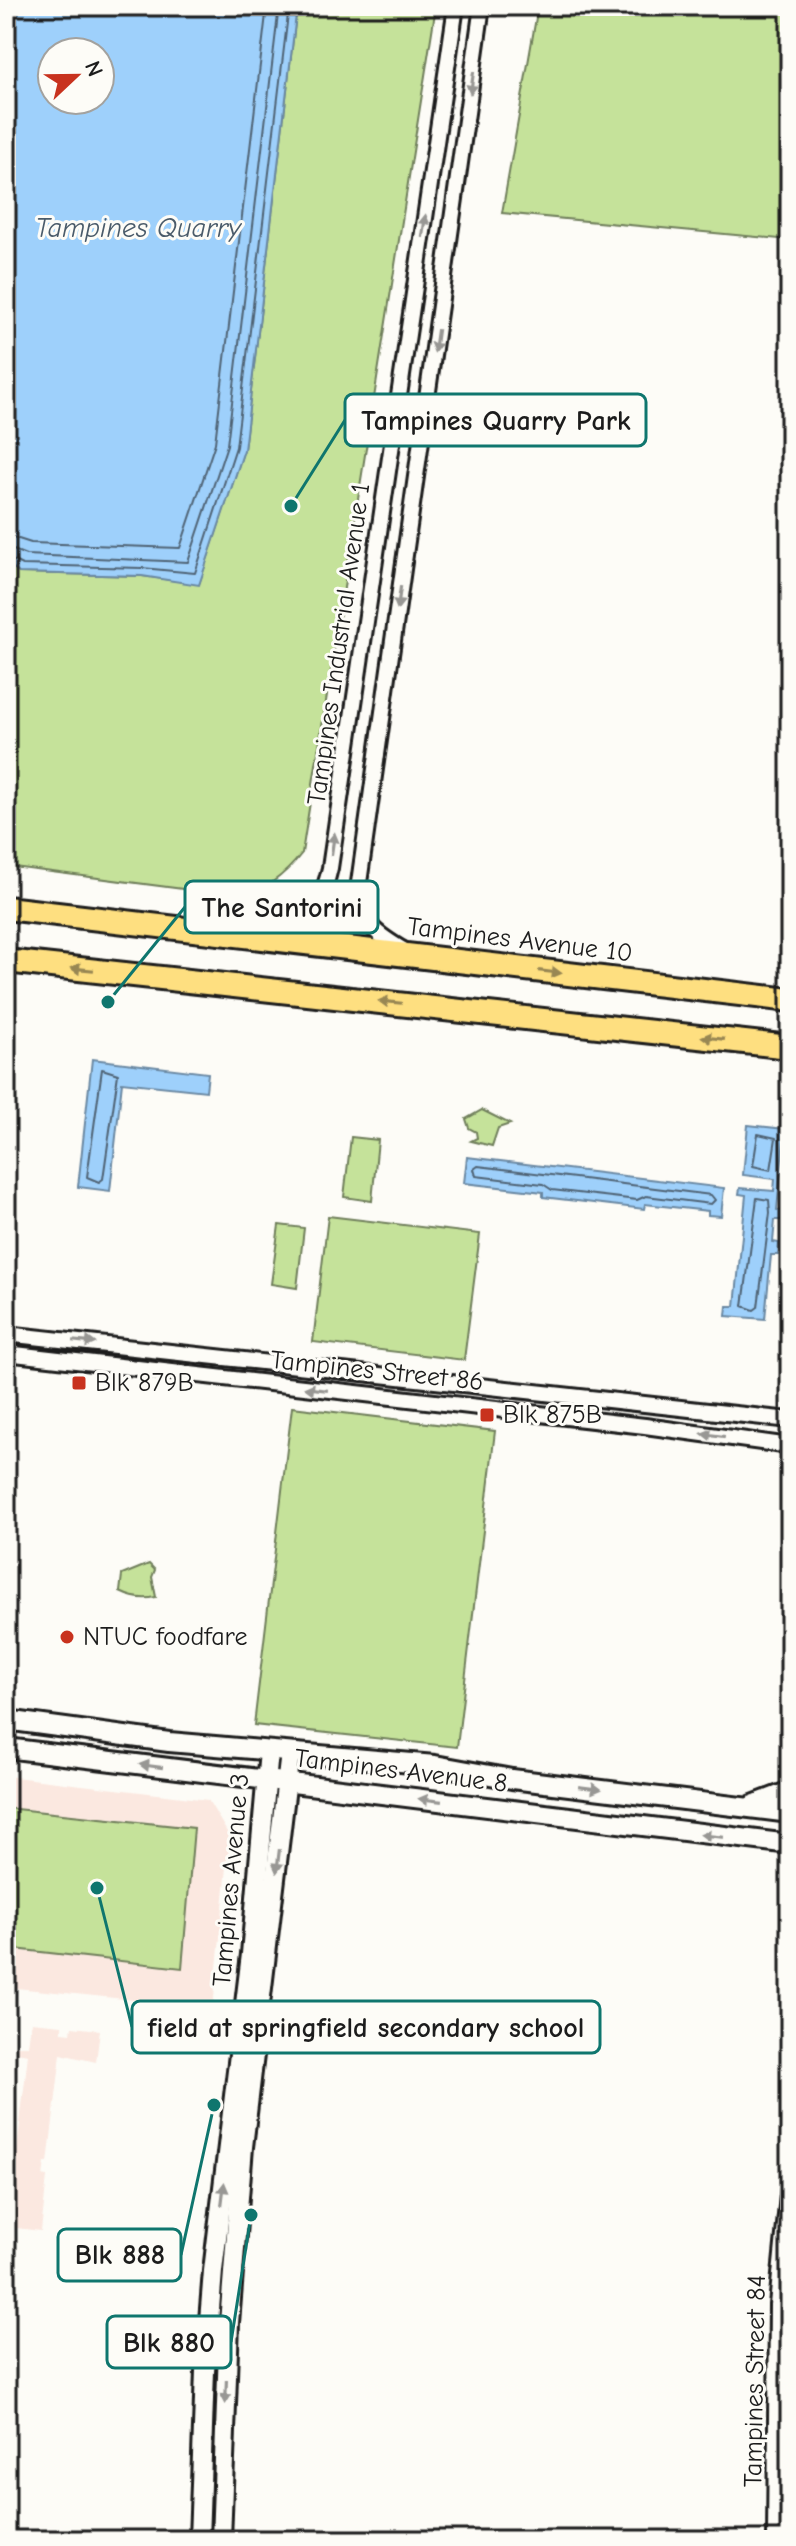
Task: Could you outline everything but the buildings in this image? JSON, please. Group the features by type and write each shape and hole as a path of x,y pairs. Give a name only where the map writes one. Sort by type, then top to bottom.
{"main road":[{"name":"Tampines Avenue 10","path":"6,908 227,931 790,1000"},
{"path":"6,961 790,1047"}],"street":[{"name":"Tampines Industrial Avenue 1","path":"227,931 283,925 305,917 321,903 325,889 456,6"},
{"name":"Tampines Industrial Avenue 1","path":"413,956 372,932 363,919 358,890 482,6"},
{"name":"Tampines Street 86","path":"6,1334 790,1420"},
{"name":"Tampines Street 86","path":"6,1353 645,1426 790,1446"},
{"name":"Tampines Avenue 8","path":"6,1720 133,1738 435,1765 512,1779 790,1813"},
{"name":"Tampines Avenue 8","path":"6,1748 790,1844"},
{"name":"Tampines Avenue 3","path":"199,2540 205,2371 213,2271 245,2013 269,1751"},
{"name":"Tampines Avenue 3","path":"221,2540 229,2323 243,2147 290,1753"},
{"path":"742,1808 790,1791"},
{"name":"Tampines Street 84","path":"775,2540 777,2305 790,2175"}],"shaded area":[{"path":"6,1776 208,1800 230,1837 213,2008 6,1987"},
{"path":"31,2022 62,2025 62,2032 71,2033 72,2027 100,2030 96,2062 61,2054 48,2163 45,2163 43,2176 47,2177 41,2231 8,2227 28,2054 16,2052 17,2046 28,2046"}],"green space":[{"path":"297,6 436,6 302,853 272,882 236,903 206,892 6,866 6,563 19,573 142,576 199,584 244,449"},
{"path":"538,6 790,6 790,240 502,213"},
{"path":"482,1110 510,1124 498,1128 492,1146 471,1141 477,1138 476,1132 469,1128 466,1119"},
{"path":"351,1137 378,1140 372,1201 344,1197"},
{"path":"328,1216 480,1234 464,1360 313,1342"},
{"path":"279,1225 304,1228 297,1288 271,1284"},
{"path":"292,1407 495,1431 457,1747 254,1725"},
{"path":"149,1564 155,1570 152,1577 156,1597 138,1598 120,1592 122,1575"},
{"path":"6,1808 194,1828 182,1968 6,1948"}],"water":[{"name":"Tampines Quarry","path":"6,6 297,6 244,450 199,585 142,576 19,573 6,563"},
{"path":"92,1059 208,1073 206,1091 122,1082 110,1191 78,1187"},
{"path":"748,1125 785,1129 777,1210 783,1211 782,1220 775,1220 773,1242 779,1243 778,1255 771,1255 765,1319 726,1316 727,1306 735,1306 746,1195 739,1194 740,1188 774,1191 775,1179 743,1175"},
{"path":"467,1157 724,1188 721,1216 708,1215 708,1211 645,1204 644,1209 543,1197 543,1192 464,1183"}],"place":[{"name":"Tampines Quarry Park","path":"291,506"},
{"name":"The Santorini","path":"108,1002"},
{"name":"Blk 879B","path":"79,1383"},
{"name":"Blk 875B","path":"487,1415"},
{"name":"NTUC foodfare","path":"67,1637"},
{"name":"field at springfield secondary school","path":"97,1888"},
{"name":"Blk 888","path":"214,2105"},
{"name":"Blk 880","path":"251,2215"}]}
